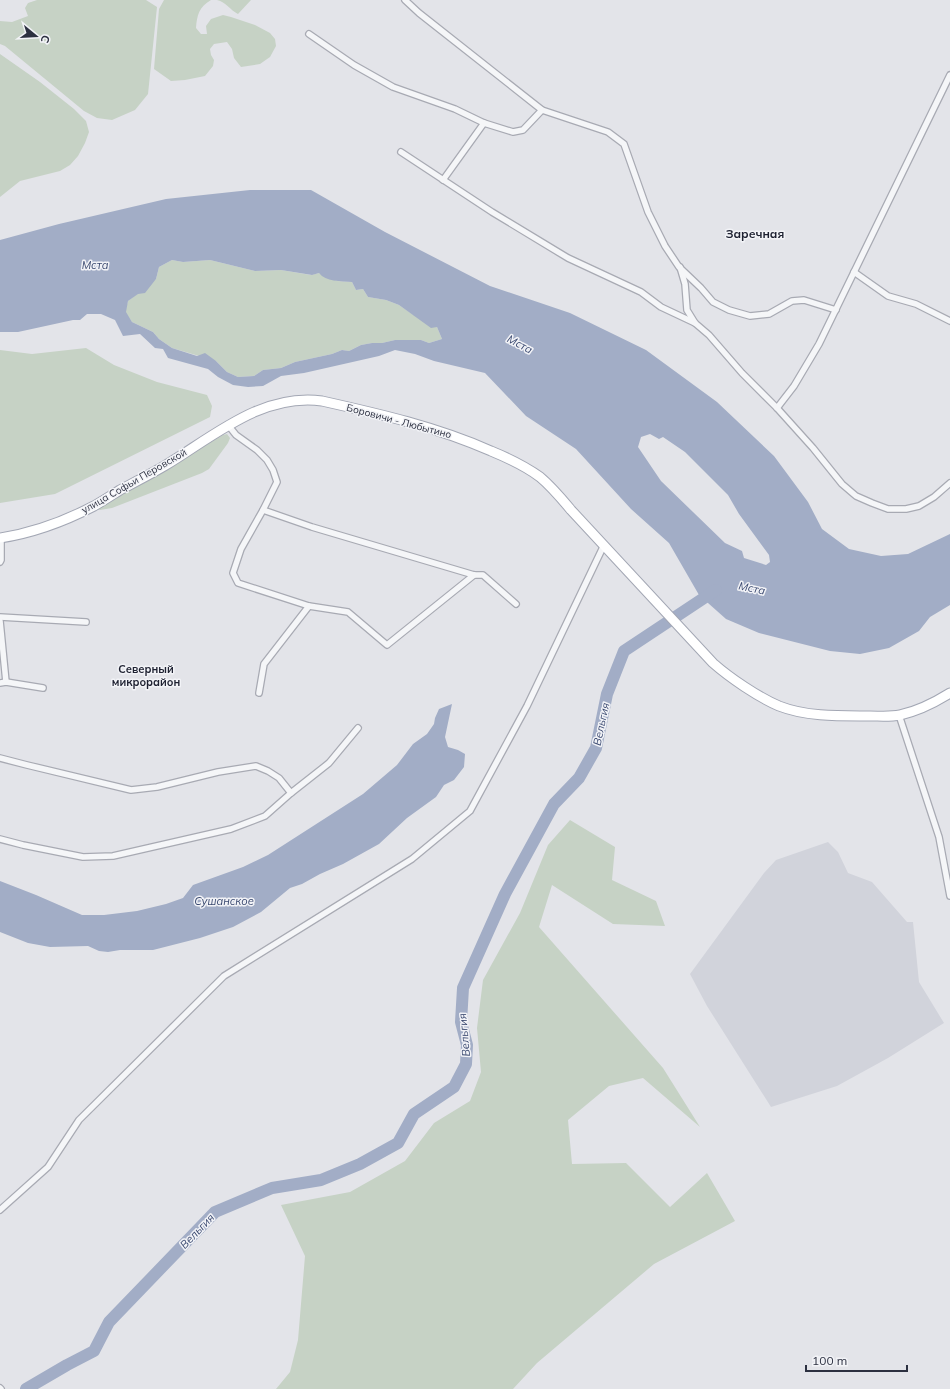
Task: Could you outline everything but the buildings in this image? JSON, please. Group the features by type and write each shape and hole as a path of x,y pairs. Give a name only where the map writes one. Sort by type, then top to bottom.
{"main road":[{"name":"Боровичи - Любытино","path":"219,430 250,413 294,401 310,400 427,427 469,441 507,458 539,476 556,492 704,654 727,675 766,700 794,710 821,714 850,716 899,715"},
{"name":"улица Софьи Перовской","path":"0,538 20,535 44,528 95,506 166,465 219,430"},
{"path":"899,715 919,710 950,693"}],"street":[{"path":"405,0 419,13 542,110 608,132 624,144 648,212 664,246 679,267 713,302 729,310 750,316 769,314 792,301 804,300 836,310"},
{"path":"309,34 354,65 393,86 455,109 484,123 513,132 523,130 542,110"},
{"path":"776,408 794,386 819,344 950,75"},
{"path":"443,180 484,123"},
{"path":"401,152 492,212 568,258 641,292 661,307 695,324 710,336 742,373 813,448 842,484 856,496 888,509 906,509 919,506 934,497 950,483"},
{"path":"679,267 685,284 686,310 695,324"},
{"path":"854,272 888,296 916,304 950,321"},
{"path":"228,425 236,435 257,450 267,460 273,470 277,482 241,549 233,573 238,583 309,606 348,612 387,645 474,575"},
{"path":"263,510 312,527 474,575 482,575 516,604"},
{"path":"0,538 0,562"},
{"path":"0,1210 48,1167 79,1120 224,976 412,859 470,811 527,706 604,545"},
{"path":"259,692 264,664 309,606"},
{"path":"0,617 86,622"},
{"path":"0,621 3,683 43,688"},
{"path":"899,715 939,837 950,896"},
{"path":"0,839 83,857 113,856 231,829 265,816 290,793 330,762 358,728"},
{"path":"0,758 129,790 157,787 218,772 256,766 268,770 279,778 290,793"}],"shaded area":[{"path":"828,842 838,852 848,873 872,882 907,922 913,922 919,982 944,1023 888,1058 837,1086 771,1107 707,1006 690,974 764,873 776,860"}],"green space":[{"path":"37,0 146,0 157,7 148,94 135,110 112,120 97,118 84,111 5,46 0,44 0,21 12,22 28,16 25,8 28,3"},
{"path":"164,0 211,0 201,9 198,15 196,28 201,34 207,34 206,26 211,19 223,15 255,25 270,33 275,39 276,46 270,57 260,64 241,67 234,58 232,49 227,42 214,44 210,49 214,60 213,66 205,76 171,81 154,69 159,9"},
{"path":"217,0 251,0 238,14 223,2"},
{"path":"0,54 40,82 74,109 86,121 89,132 78,156 70,165 60,171 20,181 0,197"},
{"path":"172,260 183,262 210,260 255,271 281,270 311,275 319,273 337,281 352,282 356,290 363,289 368,297 386,300 399,305 412,314 437,327 442,339 429,343 421,340 395,340 361,345 349,351 342,350 332,354 295,362 281,368 263,370 254,376 238,377 227,372 216,361 172,348 159,339 153,332 132,322 125,312 128,301 156,279 159,267"},
{"path":"86,348 114,365 157,382 207,395 212,406 210,417 55,494 0,503 0,350 32,354"},
{"path":"227,434 230,438 228,443 209,469 112,508 100,510 96,509 223,435"},
{"path":"570,820 615,847 612,880 656,901 665,926 613,924 552,885 539,927 663,1068 700,1127 643,1078 609,1086 568,1120 572,1164 626,1163 670,1207 707,1173 735,1221 654,1264 537,1363 513,1389 276,1389 290,1372 298,1340 305,1256 281,1205 350,1192 405,1161 434,1123 470,1101 481,1072 477,1028 483,980 520,913 548,845"}],"water":[{"name":"Мста","path":"250,190 311,190 385,232 490,286 570,313 646,350 717,402 774,456 808,502 822,529 849,549 881,556 908,554 950,534 950,605 930,617 919,631 889,648 860,654 830,651 759,633 726,619 699,595 669,543 631,509 576,449 526,416 485,373 395,350 379,356 304,373 281,376 263,386 248,387 233,385 218,377 208,369 168,358 163,349 155,348 140,334 123,336 115,320 101,314 87,314 80,320 73,320 18,332 0,332 0,240 59,224 166,199","holes":["172,260 183,262 210,260 255,271 281,270 312,275 319,273 329,280 352,282 356,290 363,289 368,297 386,300 399,305 431,328 437,327 442,339 429,343 421,340 395,340 361,345 349,351 342,350 332,354 295,362 281,368 263,370 254,376 238,377 227,372 205,353 197,356 172,348 159,339 153,332 132,322 126,312 128,301 138,294 145,293 156,279 159,267","650,434 659,439 663,437 685,452 728,495 739,514 769,555 770,562 766,565 744,558 742,551 725,543 661,481 638,447 641,437"]},
{"name":"Сушанское","path":"452,704 445,737 448,747 465,754 464,767 454,780 444,785 436,797 407,818 379,844 343,864 302,884 290,888 261,912 233,927 200,938 153,950 120,950 108,952 99,951 88,946 50,947 28,943 0,932 0,881 82,915 104,915 137,911 183,898 193,885 243,867 268,855 363,794 397,765 413,744 427,734 434,724 439,709"}],"waterway":[{"name":"Вельгия","path":"26,1389 94,1351 109,1322 215,1212 272,1188 321,1180 360,1164 398,1143 414,1114 454,1087 466,1064 467,1045 461,1022 463,988 505,894 554,804 579,778 596,748 607,694 624,651 716,590"}],"district":[{"name":"Заречная","path":"755,233"},
{"name":"Северный микрорайон","path":"146,675"}]}
